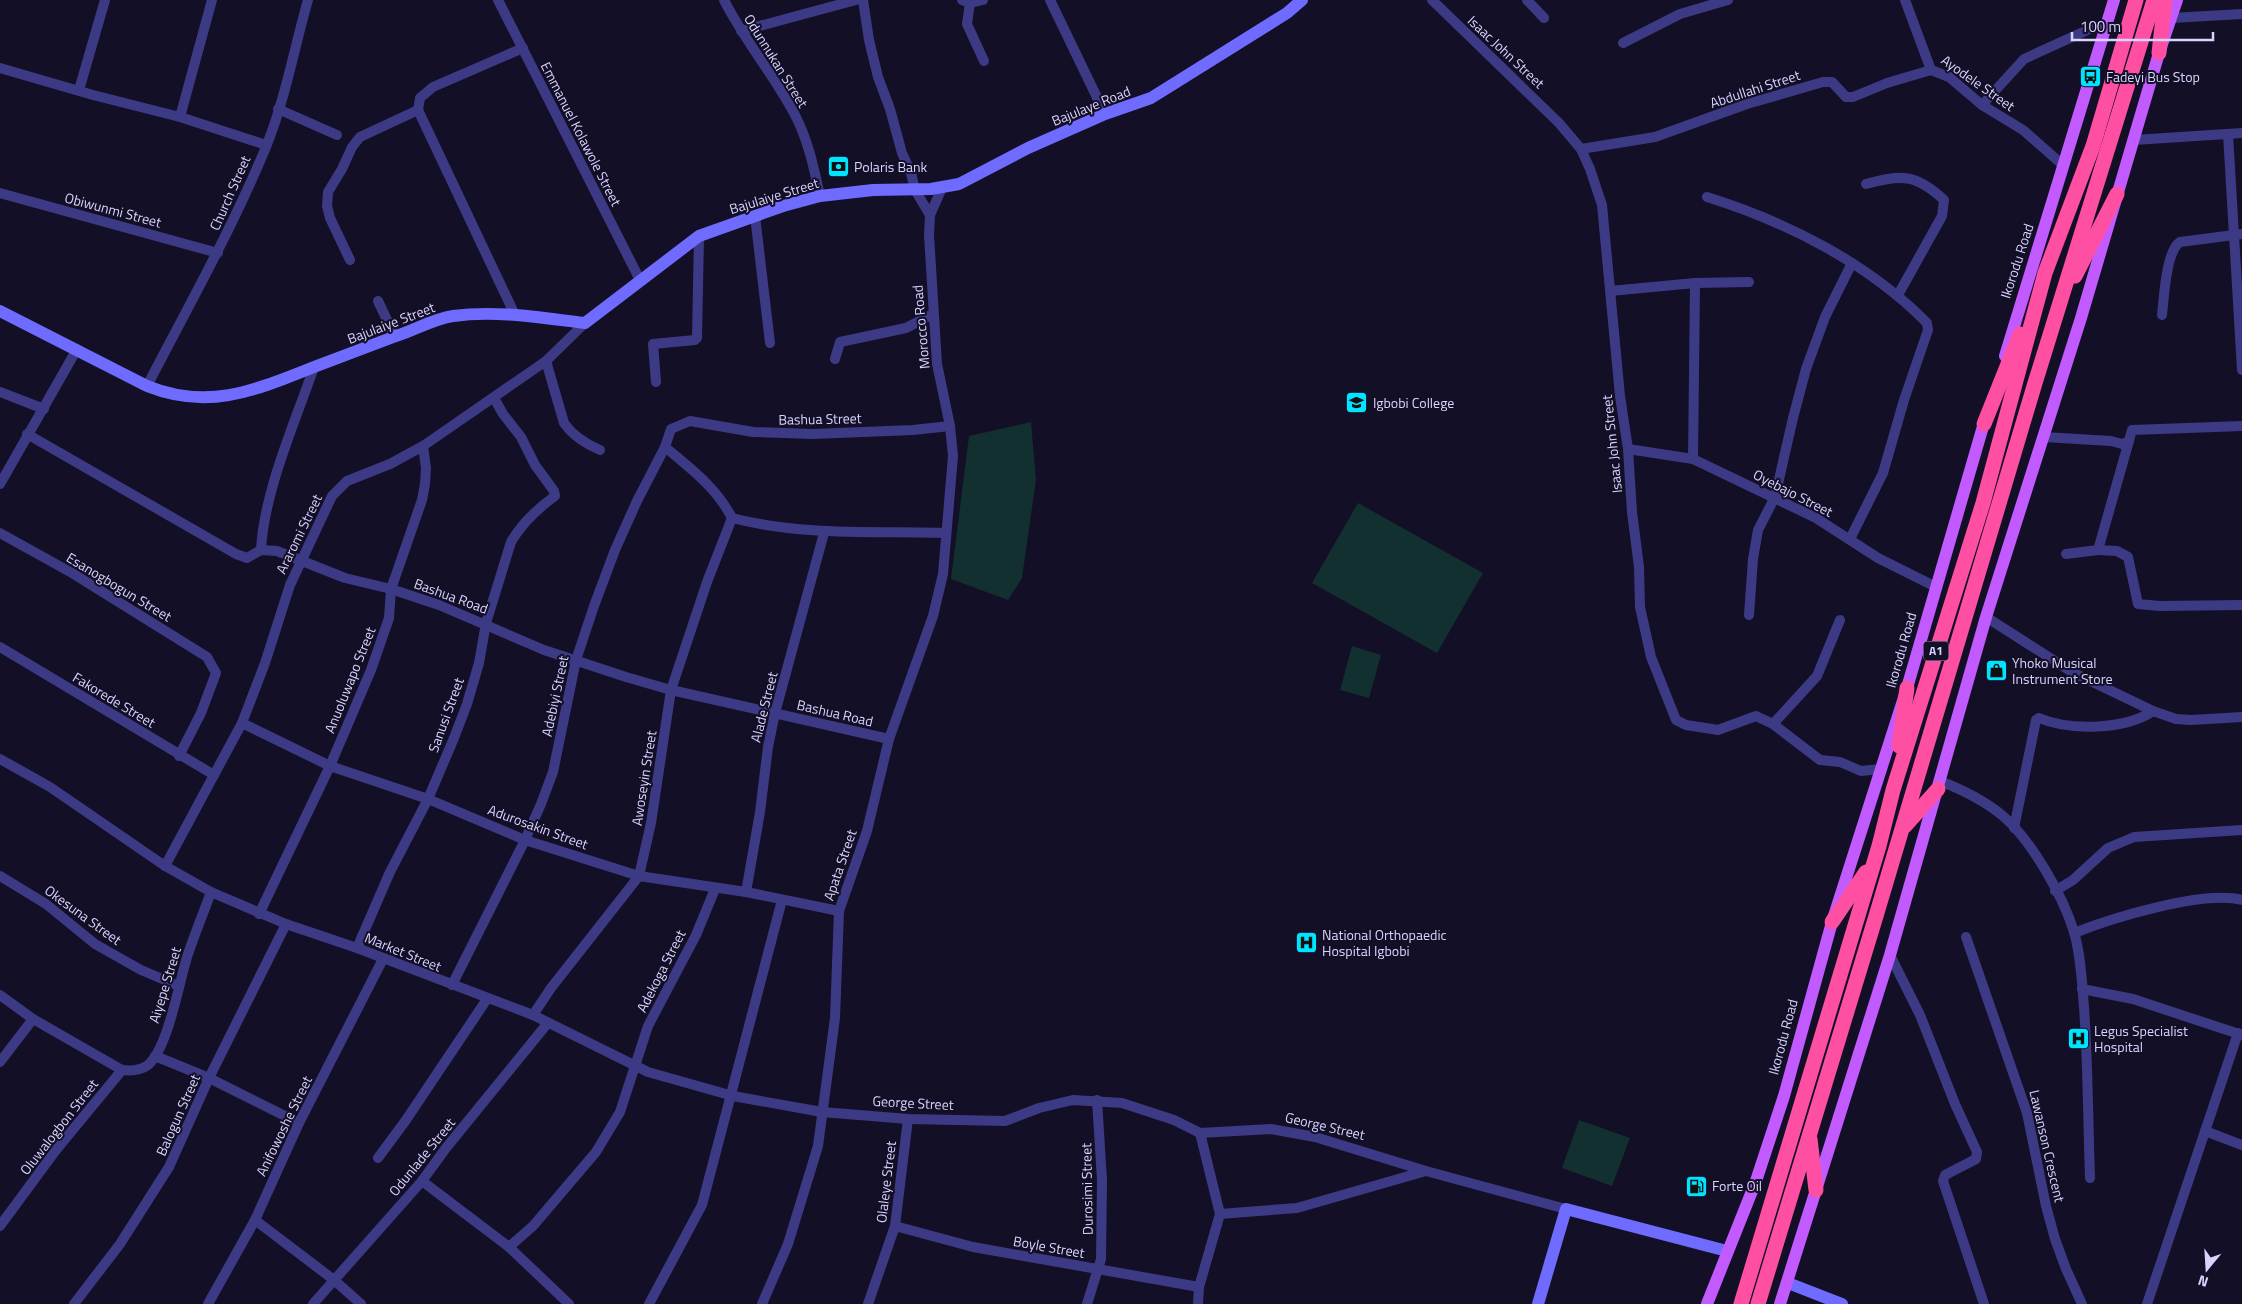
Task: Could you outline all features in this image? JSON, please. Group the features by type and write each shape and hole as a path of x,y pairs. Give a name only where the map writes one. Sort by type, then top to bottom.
{"highway":[{"name":"A1","path":"1741,1304 1880,846 1893,790 1982,504 2045,273 2093,146 2136,0"},
{"name":"A1","path":"1758,1304 2056,313 2154,0"},
{"path":"2159,53 2165,0"},
{"path":"2056,313 2117,194"},
{"path":"1984,424 2045,273"},
{"path":"1893,790 1907,688"},
{"path":"1902,829 1939,785"},
{"path":"1832,922 1842,904 1862,878 1880,846"},
{"path":"1809,1133 1816,1190"}],"main road":[{"name":"Ikorodu Road","path":"1707,1304 1756,1181 1784,1096 1832,922 1907,688 1984,424 2114,0"},
{"path":"1780,1304 1890,955 1986,618 2044,437 2159,53 2177,0"}],"street":[{"path":"79,90 105,0"},
{"path":"180,117 212,0"},
{"name":"Church Street","path":"146,386 218,253 266,145 278,109 308,0"},
{"name":"Emmanuel Kolawole Street","path":"498,0 640,280"},
{"name":"Odunnukan Street","path":"724,0 741,31 781,90 796,117 808,145 820,196"},
{"path":"741,31 856,0"},
{"path":"863,0 869,40 878,78 890,109 902,153 911,173 915,190 930,215"},
{"path":"983,0 966,2 967,24 984,61"},
{"path":"1050,0 1105,114"},
{"name":"Bajulaye Road","path":"873,190 915,190 942,188 959,184 1028,148 1105,114 1151,98 1287,14 1302,0"},
{"name":"Isaac John Street","path":"1432,0 1560,123 1581,149 1590,169 1602,205 1628,449 1632,512 1639,567 1640,607 1651,657 1676,720 1686,725 1718,730 1756,716 1773,724 1820,760 1840,762 1861,771 1881,768"},
{"path":"1527,0 1544,18"},
{"path":"1622,43 1680,14 1728,0"},
{"name":"Ayodele Street","path":"1905,0 1931,70 1949,77 1982,105 2023,130 2064,166"},
{"path":"2172,18 2242,14"},
{"path":"1982,105 2024,59 2092,28 2106,26"},
{"path":"515,315 418,110 420,98 433,87 523,48"},
{"path":"0,68 180,117 266,145"},
{"name":"Abdullahi Street","path":"1581,149 1655,137 1747,104 1823,82 1832,82 1846,97 1853,97 1887,83 1931,70"},
{"path":"278,109 337,135"},
{"path":"350,260 330,218 327,206 328,192 342,169 352,146 360,137 418,110"},
{"path":"2134,140 2242,133"},
{"path":"2228,134 2238,235 2242,370"},
{"path":"1866,184 1900,176 1924,184 1944,200 1942,216 1898,295"},
{"name":"Morocco Road","path":"942,188 930,215 929,235 937,364 951,430"},
{"name":"Bajulaiye Street","path":"0,311 146,386 166,393 197,398 242,394 274,384 423,325 452,316 515,315 586,323 699,236 820,196 873,190"},
{"name":"Obiwunmi Street","path":"0,193 218,253"},
{"path":"1707,197 1734,206 1780,226 1852,263 1882,282 1927,323 1928,330 1904,400 1883,473 1850,539"},
{"path":"755,216 770,343"},
{"path":"2162,315 2168,268 2176,245 2180,242 2238,235"},
{"path":"656,382 653,344 695,340 697,338 699,236"},
{"path":"1749,615 1755,541 1758,530 1776,497 1806,369 1825,317 1852,263"},
{"path":"1610,291 1695,283 1749,282"},
{"path":"1693,459 1695,283"},
{"path":"378,301 396,337"},
{"path":"835,359 840,342 906,328 933,314"},
{"name":"Araromi Street","path":"165,866 242,723 266,663 290,585 326,508 340,487 347,481 390,464 423,446 546,361 586,323"},
{"path":"0,484 27,434 44,409 76,349"},
{"path":"546,361 564,423 575,436 600,450"},
{"path":"261,550 262,525 273,486 314,367"},
{"path":"0,392 44,409"},
{"name":"Sanusi Street","path":"357,948 390,872 428,799 467,704 479,663 486,623 511,542 518,530 532,514 555,496 555,493 535,465 521,437 503,414 494,398"},
{"name":"Bashua Street","path":"690,421 753,432 812,434 951,430"},
{"name":"Adebiyi Street","path":"452,985 525,840 553,772 576,660 615,550 641,492 665,447 671,429 690,421"},
{"path":"2098,550 2132,430 2242,426"},
{"name":"Apata Street","path":"762,1304 788,1244 804,1198 818,1146 835,1018 839,911 867,831 889,739 933,616 942,574 946,534 953,456 951,430"},
{"name":"Bashua Road","path":"27,434 236,554 247,558 261,550 277,551 345,578 391,589 486,623 544,650 671,690 889,739"},
{"path":"2044,437 2111,441 2122,444 2129,442"},
{"name":"Anuoluwapo Street","path":"259,914 330,766 370,670 389,618 391,589 422,500 426,468 423,446"},
{"path":"665,447 698,475 725,504 732,518 763,526 824,532 946,534"},
{"name":"Oyebajo Street","path":"1628,449 1693,459 1776,497 1816,518 1878,558 1936,587"},
{"name":"Awoseyin Street","path":"533,1015 562,974 639,876 651,823 671,690 707,582 732,518"},
{"name":"Alade Street","path":"746,892 775,713 824,532"},
{"name":"Esanogbogun Street","path":"0,533 72,573 207,657 216,673 201,713 180,756"},
{"path":"2066,554 2098,550 2117,551 2128,557 2138,604 2160,606 2242,605"},
{"path":"1986,618 2072,672 2153,712 2176,719 2191,720 2242,717"},
{"path":"1773,724 1817,676 1840,620"},
{"name":"Fakorede Street","path":"0,647 214,775"},
{"path":"2014,828 2036,720 2039,718 2049,723 2104,726 2140,720 2153,712"},
{"name":"Adurosakin Street","path":"242,723 330,766 428,799 525,840 639,876 746,892 839,911"},
{"name":"Market Street","path":"0,758 50,788 165,866 211,892 259,914 357,948 533,1015 547,1024 636,1067 733,1096 822,1112"},
{"path":"1939,785 1979,799 2014,828 2043,868 2074,932 2082,989 2087,1049 2090,1178"},
{"path":"2055,891 2073,880 2108,848 2134,837 2242,830"},
{"name":"Okesuna Street","path":"0,876 46,904 95,944 141,970 178,986"},
{"name":"Adekoga Street","path":"509,1247 533,1226 596,1152 620,1112 648,1026 696,935 715,888"},
{"name":"Aiyepe Street","path":"155,1056 173,1012 178,986 211,892"},
{"path":"2074,932 2117,918 2187,902 2220,897 2242,900"},
{"path":"650,1304 702,1205 733,1096 782,900"},
{"name":"Balogun Street","path":"74,1304 120,1244 169,1167 209,1078 286,924"},
{"name":"Lawanson Crescent","path":"1966,937 2027,1113 2046,1206 2055,1238 2066,1269 2082,1304"},
{"path":"1890,955 1920,1015 1955,1104 1977,1152 1976,1159 1945,1175 1943,1181 1984,1304"},
{"name":"Anifowoshe Street","path":"208,1304 255,1220 299,1123 383,959"},
{"path":"2082,989 2132,999 2240,1034 2205,1131 2147,1304"},
{"path":"0,995 33,1020 122,1070 132,1071 142,1068 155,1056 209,1078 299,1123"},
{"path":"378,1158 488,999"},
{"path":"0,1062 33,1020"},
{"name":"Odunlade Street","path":"313,1304 422,1181 446,1148 547,1024"},
{"name":"Oluwalogbon Street","path":"0,1226 56,1150 122,1070"},
{"name":"George Street","path":"822,1112 908,1119 1005,1121 1039,1108 1074,1100 1122,1103 1174,1120 1200,1134 1271,1129 1315,1137 1426,1171 1727,1250"},
{"name":"Durosimi Street","path":"1086,1304 1102,1259 1102,1180 1097,1100"},
{"name":"Olaleye Street","path":"868,1304 895,1226 908,1119"},
{"path":"2205,1131 2242,1145"},
{"path":"1198,1304 1199,1287 1220,1214 1200,1134"},
{"path":"1220,1214 1298,1208 1426,1171"},
{"path":"422,1181 509,1247 569,1304"},
{"path":"1538,1304 1566,1209"},
{"path":"255,1220 334,1280 361,1304"},
{"name":"Boyle Street","path":"895,1226 973,1247 1199,1287"},
{"path":"1788,1283 1842,1304"}],"green space":[{"path":"1031,422 1036,480 1022,578 1008,600 951,579 969,436"},
{"path":"1358,503 1483,573 1437,653 1312,583"},
{"path":"1352,646 1381,655 1369,698 1340,690"},
{"path":"1579,1120 1630,1138 1612,1186 1562,1168"}],"place":[{"name":"Fadeyi Bus Stop","path":"2090,77"},
{"name":"Polaris Bank","path":"838,167"},
{"name":"Igbobi College","path":"1357,403"},
{"name":"Yhoko Musical Instrument Store","path":"1996,671"},
{"name":"National Orthopaedic Hospital Igbobi","path":"1306,943"},
{"name":"Legus Specialist Hospital","path":"2078,1039"},
{"name":"Forte Oil","path":"1696,1186"}]}
